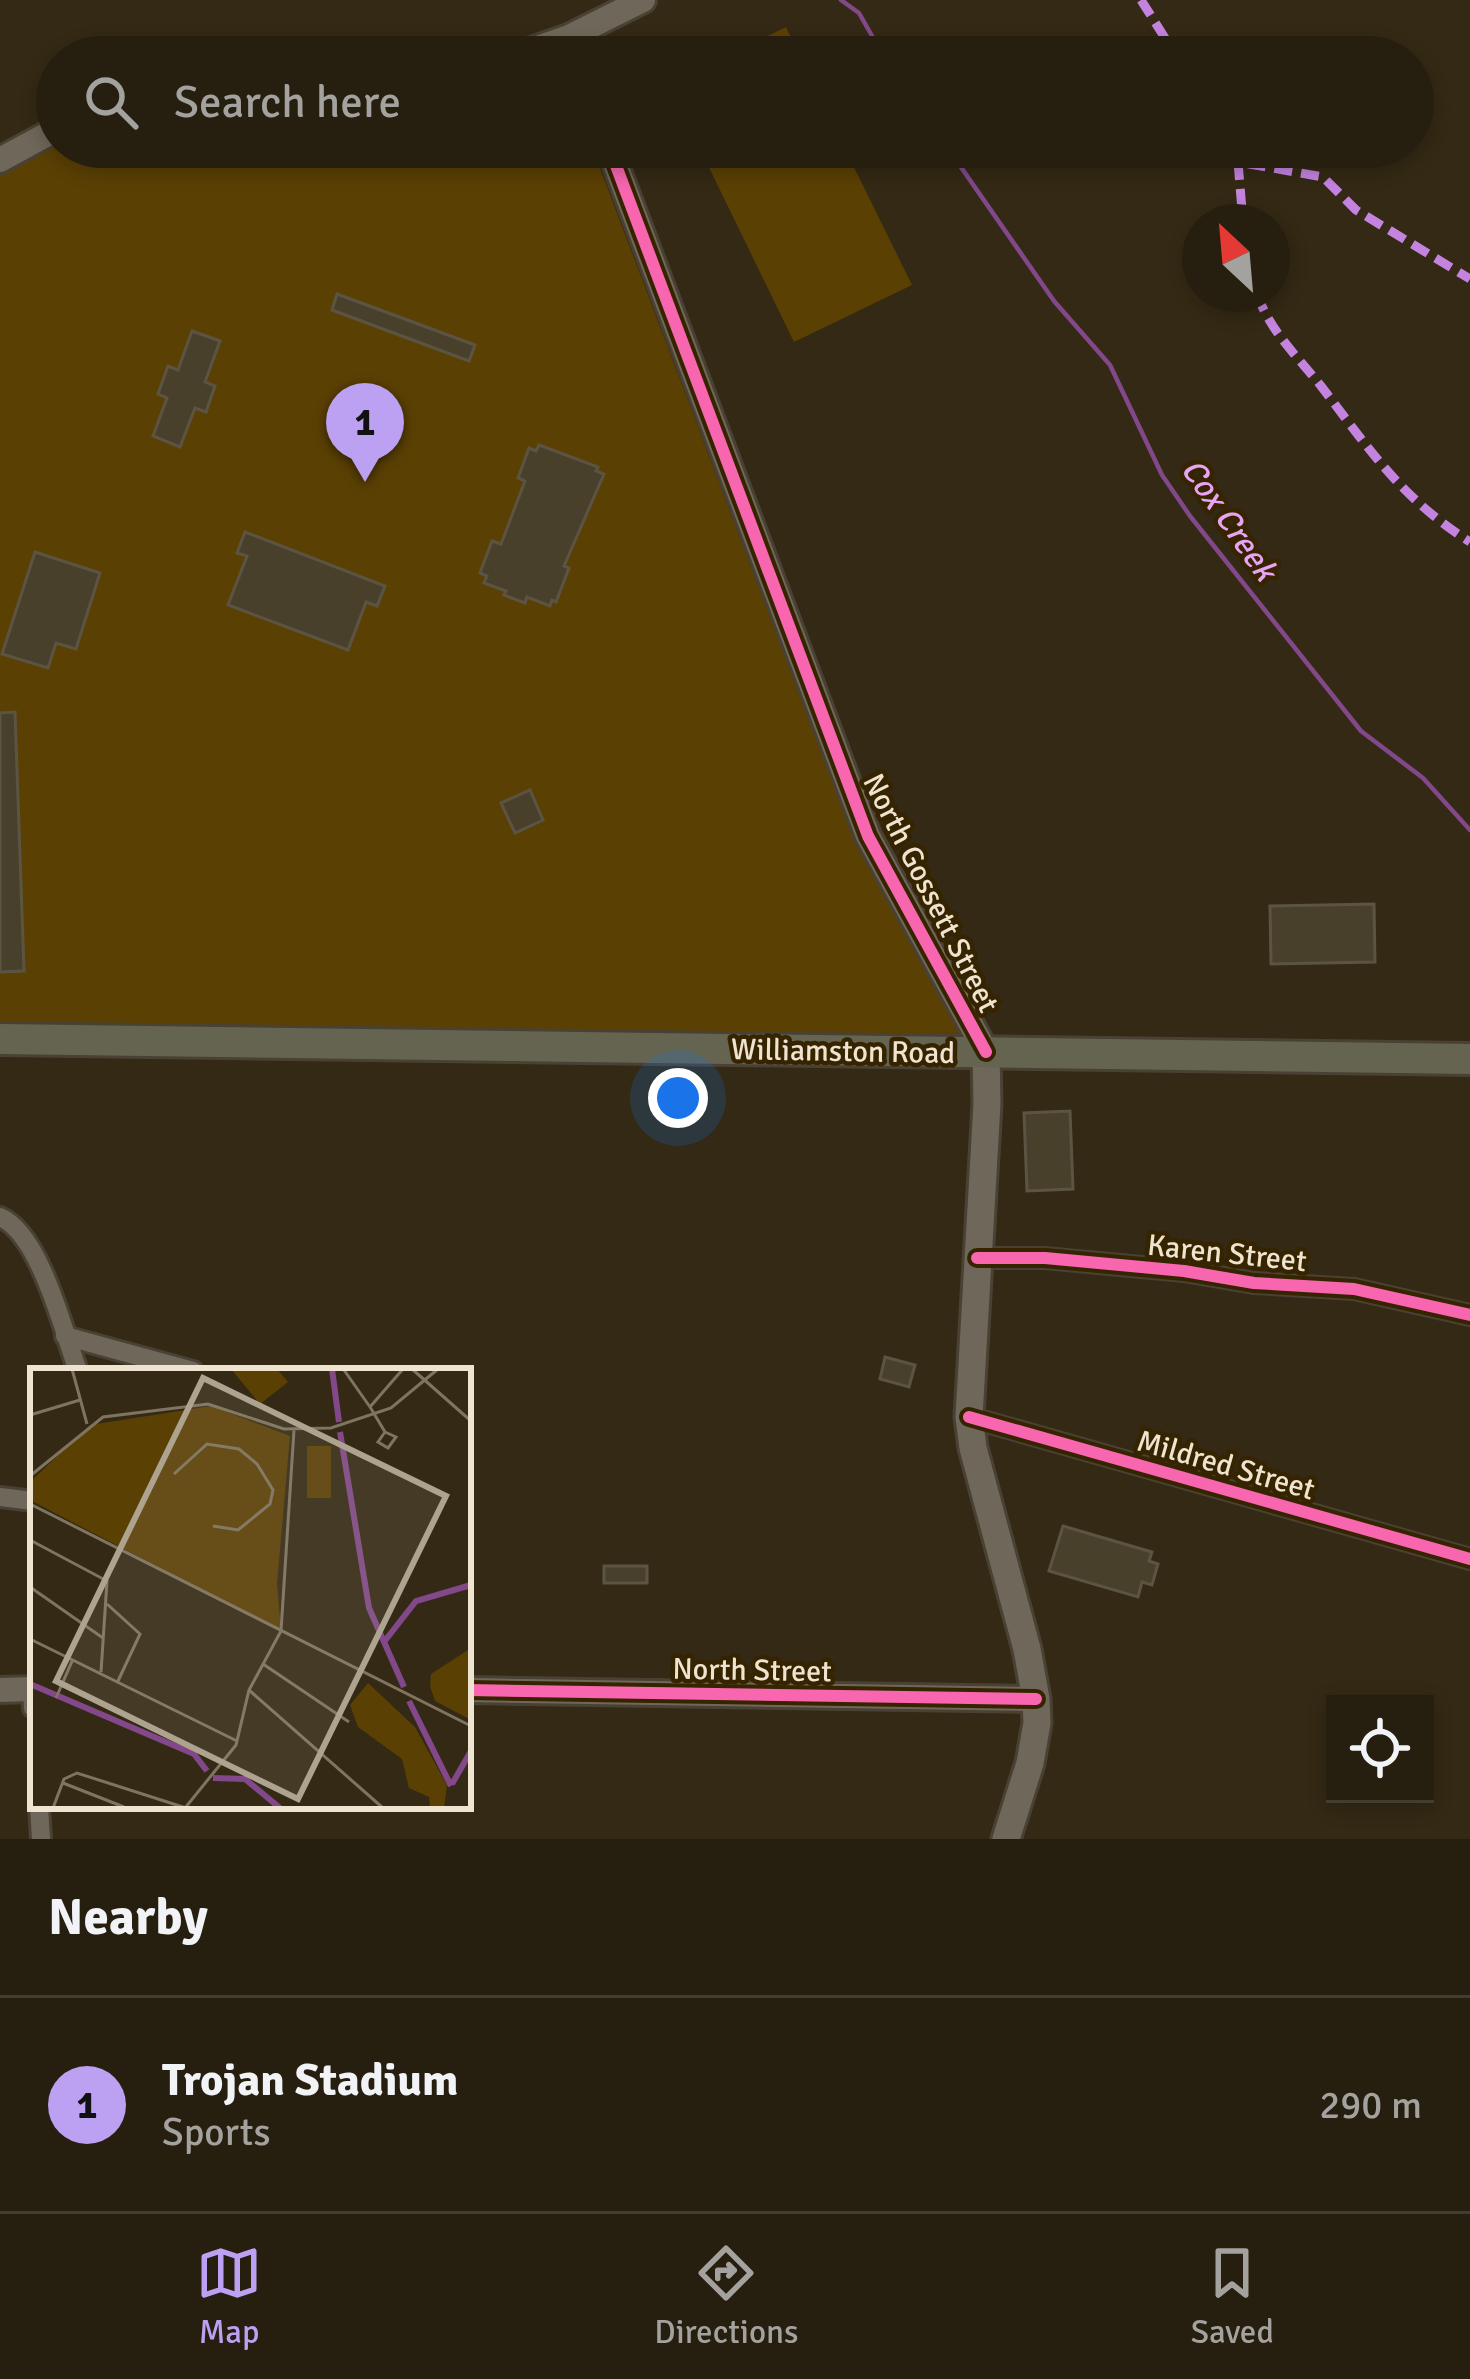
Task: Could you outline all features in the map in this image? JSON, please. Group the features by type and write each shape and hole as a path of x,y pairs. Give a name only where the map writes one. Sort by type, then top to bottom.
{"main road":[{"name":"Williamston Road","path":"0,1039 1470,1059"},
{"name":"North Gossett Street","path":"986,1052 969,1417 973,1448 1027,1649 1037,1723 1006,1839"}],"street":[{"path":"589,36 643,0"},
{"path":"0,160 36,140"},
{"name":"North Gossett Street","path":"617,168 868,836 986,1052"},
{"path":"0,1217 13,1223 30,1244 77,1368"},
{"name":"Karen Street","path":"976,1258 1045,1258 1184,1270 1254,1283 1354,1289 1470,1315"},
{"path":"65,1336 182,1368"},
{"name":"Mildred Street","path":"969,1417 1470,1559"},
{"path":"0,1497 30,1501"},
{"path":"0,1690 30,1689"},
{"name":"North Street","path":"471,1690 1036,1699"},
{"path":"39,1809 41,1839"}],"shaded area":[{"path":"786,27 790,36 768,36"},
{"path":"36,153 36,168 600,168 850,828 986,1052 0,1039 0,172"},
{"path":"709,168 854,168 912,285 794,342"}],"building":[{"path":"337,294 475,345 469,361 332,310"},
{"path":"192,331 220,341 205,382 215,386 206,412 195,408 180,447 153,436 167,398 158,394 168,366 178,370"},
{"path":"539,445 598,467 596,471 604,474 564,566 569,568 556,602 552,600 550,606 504,595 506,591 484,583 487,576 480,573 492,541 501,544 525,481 518,478 529,448 536,451"},
{"path":"245,532 385,586 377,606 366,602 348,650 228,605 247,556 237,553"},
{"path":"35,552 100,573 76,649 56,643 48,668 2,654"},
{"path":"15,712 24,971 0,972 0,713"},
{"path":"530,790 543,820 515,833 501,803"},
{"path":"1374,904 1375,962 1271,964 1270,906"},
{"path":"1070,1111 1073,1189 1027,1191 1024,1113"},
{"path":"885,1357 915,1365 909,1387 880,1379"},
{"path":"1063,1526 1152,1552 1149,1561 1158,1564 1152,1585 1142,1582 1138,1597 1049,1571"},
{"path":"604,1566 647,1566 647,1583 604,1583"}],"waterway":[{"name":"Cox Creek","path":"841,0 859,13 872,36"},
{"name":"Cox Creek","path":"962,168 1054,301 1110,365 1162,475 1190,516 1361,731 1423,778 1470,830"}],"marked path":[{"path":"1141,0 1164,36"},
{"path":"1238,168 1242,204"},
{"path":"1272,168 1323,177 1356,210 1470,279"},
{"path":"1265,312 1388,472 1424,508 1470,542"}],"cycle path":[{"path":"617,168 868,836 986,1052"},
{"path":"977,1258 1045,1258 1184,1271 1254,1283 1354,1289 1470,1315"},
{"path":"969,1417 1470,1559"},
{"path":"471,1690 1036,1699"}],"place":[{"name":"Trojan Stadium","path":"365,482"}]}
